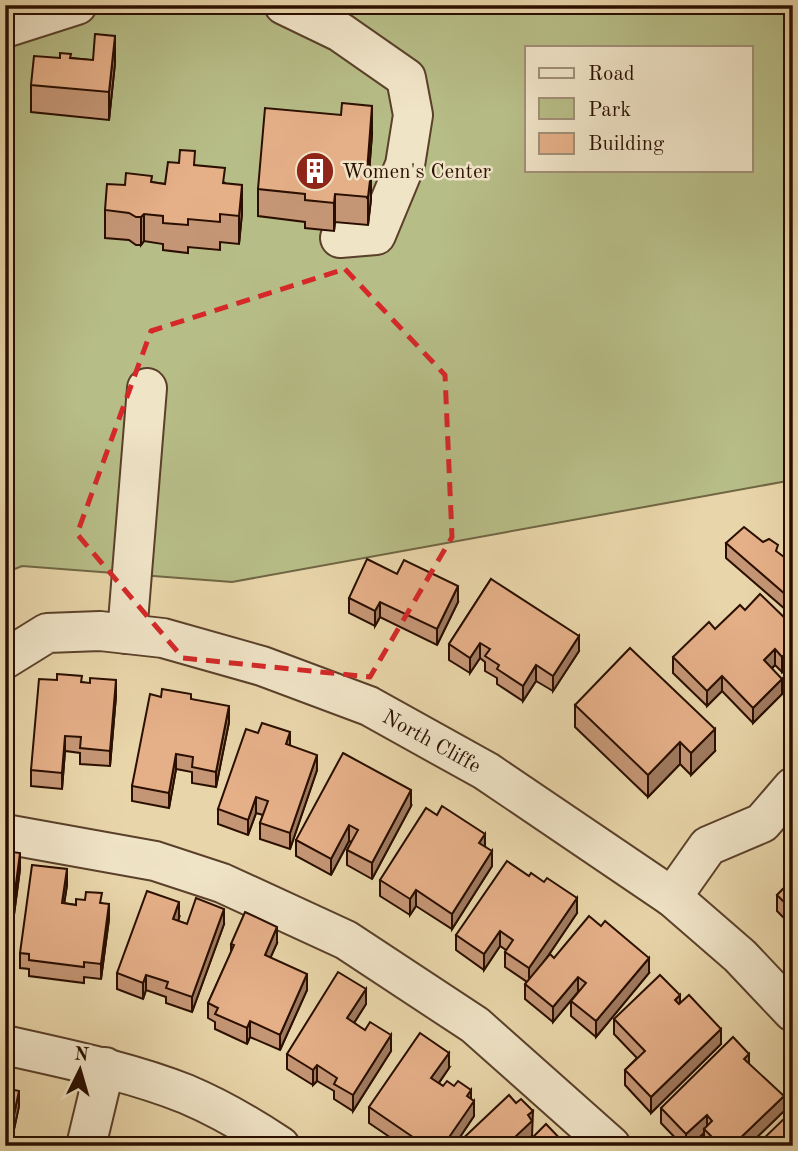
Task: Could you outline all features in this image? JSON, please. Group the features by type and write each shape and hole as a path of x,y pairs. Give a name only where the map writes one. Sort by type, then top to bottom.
{"street":[{"path":"5,28 76,5"},
{"path":"284,5 340,32 406,78 413,116 405,165 376,235 340,238"},
{"path":"127,634 147,388"},
{"name":"North Cliffe","path":"5,659 47,633 100,631 163,638 262,666 369,706 486,771 672,897 740,956 793,1012"},
{"path":"672,897 708,846 762,823 793,787"},
{"path":"5,834 156,861 222,883 346,940 475,1025 611,1146"},
{"path":"5,1045 105,1067 186,1094 244,1122 280,1146"},
{"path":"86,1146 105,1067"}],"highlighted area":[{"path":"345,269 445,375 452,537 370,677 183,658 77,534 151,331"}],"green space":[{"path":"5,5 791,5 793,480 232,582 22,566 5,573"}],"building":[{"path":"95,34 115,36 109,92 31,85 34,56 60,58 60,53 71,54 70,58 93,60"},
{"name":"Women's Center","path":"342,103 372,106 368,197 335,194 334,203 305,200 305,194 258,189 265,108 341,115"},
{"path":"180,150 195,151 194,165 225,168 223,183 242,185 239,216 220,214 220,222 188,219 188,225 163,223 163,216 144,214 136,217 129,213 105,210 107,184 125,185 126,173 152,176 151,182 165,184 168,162 179,163"},
{"path":"744,527 763,542 769,539 778,545 776,551 793,563 793,601 726,543"},
{"path":"367,559 397,574 404,560 458,586 437,629 380,602 375,611 349,598"},
{"path":"491,579 579,636 553,676 536,665 523,686 497,669 499,665 485,656 490,649 480,643 470,658 449,644"},
{"path":"760,594 793,626 793,646 782,657 775,649 764,660 782,679 753,708 722,676 707,691 673,657 709,622 715,629 740,605 745,610"},
{"path":"630,648 715,729 691,753 680,742 648,775 575,705"},
{"path":"57,674 82,676 81,682 90,683 90,678 116,680 110,751 80,748 81,737 65,736 62,773 31,770 39,679 57,680"},
{"path":"162,689 191,694 191,699 229,706 216,772 192,767 193,757 176,754 169,793 132,786 150,694 161,697"},
{"path":"262,723 290,732 286,744 317,755 290,833 260,823 268,801 256,797 248,820 218,809 246,729 258,733"},
{"path":"343,753 411,790 372,863 347,850 358,830 349,825 331,859 296,840"},
{"path":"442,806 485,834 479,843 492,851 452,914 416,890 410,899 380,880 426,808 437,815"},
{"path":"5,851 20,853 8,945 5,945"},
{"path":"507,861 529,876 531,873 544,882 547,878 577,898 529,968 505,952 513,940 500,931 484,954 456,935"},
{"path":"32,865 67,869 62,903 76,905 76,899 85,900 86,892 102,893 100,903 109,904 101,964 84,962 84,967 29,960 29,954 20,953"},
{"path":"793,879 793,911 777,895"},
{"path":"147,891 179,902 173,919 187,924 196,898 224,909 192,997 166,988 168,982 146,975 143,983 117,973"},
{"path":"245,912 277,927 265,955 307,974 280,1035 250,1021 247,1028 215,1014 218,1008 208,1003 234,945 231,944"},
{"path":"589,916 601,926 605,921 649,958 596,1021 571,1001 586,983 578,977 553,1007 525,984 550,954 554,958"},
{"path":"338,972 366,989 347,1018 365,1030 370,1022 391,1035 353,1095 334,1084 337,1078 317,1065 313,1070 287,1054"},
{"path":"660,975 680,995 675,1000 679,1004 689,995 721,1029 651,1097 625,1070 645,1051 614,1019"},
{"path":"420,1033 449,1053 431,1078 443,1086 447,1081 454,1086 458,1081 471,1090 467,1096 474,1101 443,1146 426,1146 369,1107"},
{"path":"733,1037 749,1054 744,1059 784,1096 732,1146 721,1146 704,1129 712,1121 707,1115 686,1134 661,1108"},
{"path":"5,1088 19,1091 13,1119 6,1117 5,1123"},
{"path":"509,1095 516,1103 521,1099 533,1111 528,1115 532,1121 514,1138 522,1146 455,1146"},
{"path":"793,1110 793,1146 756,1146"},
{"path":"546,1124 567,1146 524,1146"}],"place":[{"name":"Women's Center","path":"315,171"}]}
